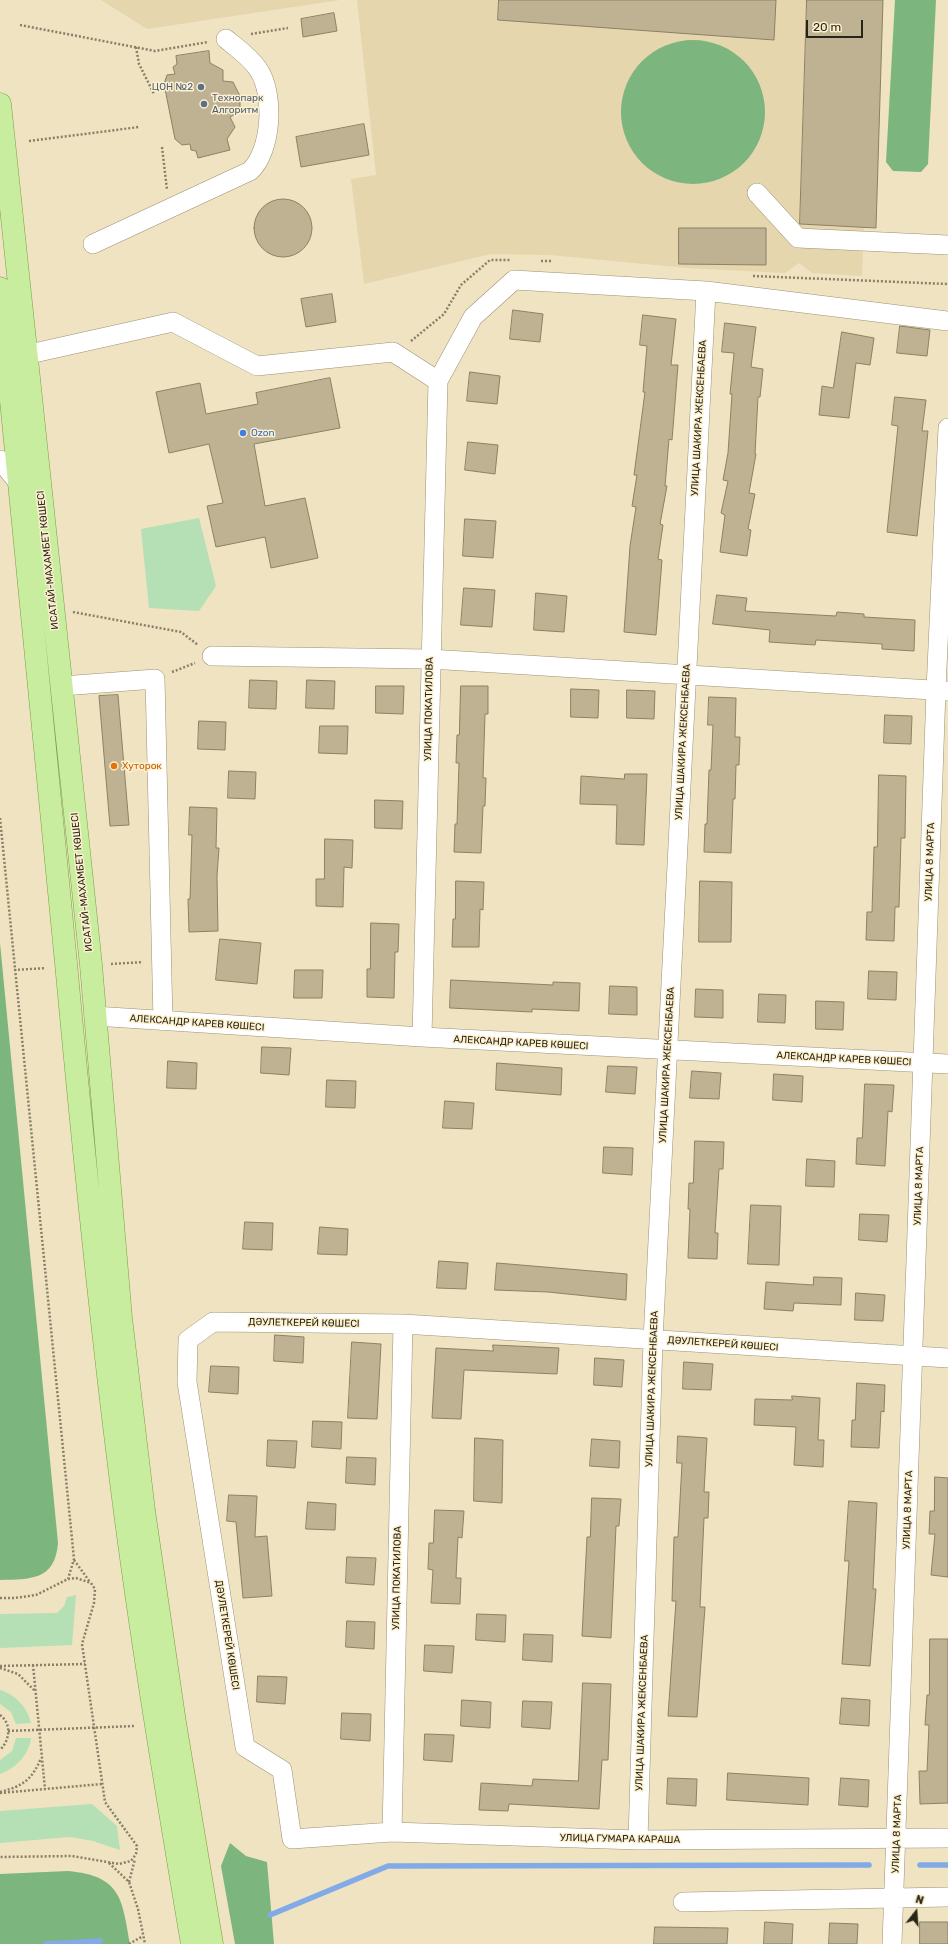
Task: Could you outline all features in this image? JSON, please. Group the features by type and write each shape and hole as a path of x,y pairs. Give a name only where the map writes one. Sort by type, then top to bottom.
{"main road":[{"name":"ИСАТАЙ-МАХАМБЕТ КӨШЕСІ","path":"0,104 25,355 54,608 91,965 94,1016 121,1318 144,1511 175,1723 212,1944"},
{"path":"0,288 21,486 70,1018 103,1334 125,1513 155,1726 192,1944"},
{"path":"70,1018 94,1016"}],"street":[{"path":"94,244 250,171 258,164 264,152 268,129 267,91 258,68 226,39"},
{"path":"757,193 798,238 948,245"},
{"path":"25,355 173,322 257,366 394,352 438,381 473,317 514,280 706,291 948,321"},
{"name":"УЛИЦА ШАКИРА ЖЕКСЕНБАЕВА","path":"638,1840 653,1340 706,291"},
{"name":"УЛИЦА ПОКАТИЛОВА","path":"422,1037 430,659 438,381"},
{"name":"УЛИЦА 8 МАРТА","path":"892,1944 897,1839 923,1063 942,690 948,428"},
{"path":"0,460 21,486"},
{"path":"212,656 430,659 942,690"},
{"path":"62,686 155,679 163,1021"},
{"name":"АЛЕКСАНДР КАРЕВ КӨШЕСІ","path":"94,1016 668,1051 948,1064"},
{"name":"ДӘУЛЕТКЕРЕЙ КӨШЕСІ","path":"292,1839 282,1770 245,1747 187,1382 188,1340 213,1322 402,1324 948,1358"},
{"name":"УЛИЦА ПОКАТИЛОВА","path":"392,1832 402,1324"},
{"name":"УЛИЦА ГУМАРА КАРАША","path":"292,1839 392,1832 638,1840 948,1838"},
{"path":"683,1902 948,1897"}],"path":[{"path":"20,25 155,51 288,28"},
{"path":"136,47 139,64 154,94"},
{"path":"29,141 139,128"},
{"path":"162,147 170,209"},
{"path":"54,608 182,632 212,656 155,679"},
{"path":"0,818 74,1559 68,1579"},
{"path":"74,1559 95,1589 96,1596 82,1644 105,1802 136,1842 137,1846 129,1882"},
{"path":"0,1598 15,1598 36,1595 68,1579 82,1579 91,1583"},
{"path":"0,1667 85,1664"},
{"path":"33,1665 45,1790"},
{"path":"0,1667 18,1674 35,1691"},
{"path":"0,1715 7,1724 8,1730 8,1739 0,1750"},
{"path":"8,1730 155,1726"},
{"path":"0,1793 17,1787 28,1780 36,1770 42,1757"},
{"path":"0,1793 102,1784"},
{"path":"0,1857 72,1856 108,1863 127,1863 133,1859 136,1854"},
{"path":"108,1863 129,1882 138,1909 145,1944"},
{"path":"129,1944 143,1936"}],"shaded area":[{"path":"101,0 340,0 147,29"},
{"path":"357,0 883,0 876,228 864,228 862,276 812,273 799,263 785,273 687,268 549,255 491,254 364,284 351,179 376,175"}],"green space":[{"path":"895,0 936,0 928,164 921,172 893,171 886,162"},
{"path":"686,40 700,40 714,43 733,52 749,66 762,91 765,112 764,126 759,140 749,158 739,168 714,181 700,184 686,184 672,181 653,172 637,158 624,133 621,119 621,105 624,91 633,72 647,56 672,43"},
{"path":"199,518 216,586 199,611 149,608 141,529"},
{"path":"0,943 58,1543 56,1555 52,1565 46,1571 31,1578 0,1580"},
{"path":"76,1595 72,1645 0,1648 0,1614 57,1613 64,1606 67,1597"},
{"path":"0,1690 16,1698 20,1702 27,1712 31,1723 16,1724 11,1712 0,1704"},
{"path":"16,1738 31,1738 28,1750 21,1760 0,1774 0,1760 12,1751"},
{"path":"92,1804 117,1826 120,1850 93,1841 70,1837 0,1843 0,1811"},
{"path":"230,1843 246,1856 267,1862 274,1944 235,1944 221,1866"},
{"path":"68,1871 99,1878 109,1884 116,1892 121,1902 130,1944 0,1944 0,1874"}],"building":[{"path":"499,0 776,0 774,40 498,20"},
{"path":"807,0 883,0 876,228 800,224"},
{"path":"334,13 337,31 303,37 301,19"},
{"name":"Технопарк Алгоритм","path":"209,51 210,63 223,70 223,81 233,82 240,96 240,112 230,117 235,127 227,139 230,150 198,158 196,151 191,150 190,144 182,145 175,139 164,84 167,75 175,74 173,67 177,64 176,56"},
{"path":"364,124 369,155 301,167 296,137"},
{"path":"277,199 289,199 304,207 312,222 312,234 304,249 289,257 277,257 262,249 254,234 254,222 262,207"},
{"path":"679,228 766,228 766,265 679,264"},
{"path":"332,294 336,322 306,327 301,299"},
{"path":"513,310 543,314 540,342 510,339"},
{"path":"643,315 676,319 671,365 678,365 672,440 669,439 665,486 667,486 660,524 663,525 658,559 662,560 656,635 624,632 630,546 636,507 632,506 637,475 634,475 645,392 643,392 647,346 640,345"},
{"path":"725,323 756,327 751,367 763,369 760,397 758,397 756,454 749,493 755,494 748,529 751,530 747,556 720,552 725,515 721,513 728,481 723,480 728,453 732,394 730,394 734,353 722,352"},
{"path":"900,326 930,330 927,356 897,353"},
{"path":"842,332 874,338 870,365 856,363 849,418 819,415 822,386 833,388"},
{"path":"470,372 500,376 497,404 467,401"},
{"path":"330,378 340,428 254,444 265,506 305,498 318,558 271,568 265,537 216,547 207,506 223,503 209,444 169,453 156,392 200,383 206,414 258,404 256,393"},
{"path":"895,397 926,400 922,431 928,431 917,536 887,532 898,426 892,425"},
{"path":"468,442 498,445 495,474 465,470"},
{"path":"465,519 496,521 493,558 463,556"},
{"path":"464,588 495,590 492,627 461,625"},
{"path":"536,593 567,596 564,632 534,630"},
{"path":"717,595 747,598 745,611 836,616 837,612 864,614 864,617 915,620 914,651 882,649 882,644 816,640 815,645 769,642 770,630 713,624"},
{"path":"250,680 277,681 276,709 249,708"},
{"path":"307,680 335,681 334,709 306,708"},
{"path":"376,686 404,686 403,714 376,713"},
{"path":"461,686 488,686 488,714 485,714 483,778 486,778 485,806 483,806 481,853 454,852 455,824 457,824 459,763 456,763 457,735 459,735"},
{"path":"571,689 599,690 598,718 571,717"},
{"path":"627,690 655,691 654,719 627,718"},
{"path":"118,695 129,825 110,826 99,696"},
{"path":"709,697 736,698 735,737 740,737 739,765 736,765 735,799 733,799 731,853 704,852 713,725 708,725"},
{"path":"885,715 912,716 911,744 884,743"},
{"path":"199,721 226,722 225,750 198,749"},
{"path":"320,726 348,726 347,754 319,753"},
{"path":"229,771 256,772 255,799 228,798"},
{"path":"625,774 647,774 644,845 616,844 617,805 580,804 581,776 624,779"},
{"path":"879,775 906,776 905,838 901,838 899,907 895,907 894,941 866,940 867,912 872,912 874,847 877,847"},
{"path":"375,800 403,801 402,829 375,828"},
{"path":"190,807 217,808 216,848 219,848 217,876 218,931 189,932 188,899 190,899 192,835 189,835"},
{"path":"325,839 353,840 352,868 344,867 343,907 316,906 316,879 324,879"},
{"path":"456,881 484,882 483,910 480,909 479,947 452,947 453,919 455,919"},
{"path":"700,881 732,882 731,942 699,942"},
{"path":"371,923 399,924 398,952 395,952 394,998 367,997 367,969 370,969"},
{"path":"220,939 261,943 257,984 216,980"},
{"path":"295,970 323,970 322,998 294,998"},
{"path":"869,971 897,972 896,1000 868,999"},
{"path":"451,980 553,985 553,982 580,983 579,1011 532,1009 532,1012 450,1008"},
{"path":"610,986 637,987 637,1015 609,1014"},
{"path":"696,989 723,990 723,1018 695,1017"},
{"path":"759,994 786,995 785,1023 758,1022"},
{"path":"816,1001 844,1002 843,1030 816,1029"},
{"path":"262,1047 291,1048 289,1075 261,1073"},
{"path":"168,1061 197,1063 196,1089 167,1088"},
{"path":"497,1063 562,1068 561,1095 496,1090"},
{"path":"608,1066 637,1067 635,1094 606,1092"},
{"path":"692,1071 721,1073 719,1099 690,1098"},
{"path":"774,1074 803,1076 802,1102 773,1100"},
{"path":"327,1080 356,1081 355,1108 326,1107"},
{"path":"865,1084 894,1085 892,1112 888,1111 885,1166 856,1164 857,1138 862,1138"},
{"path":"445,1101 474,1103 472,1129 443,1128"},
{"path":"695,1141 724,1142 723,1169 719,1169 715,1233 718,1233 717,1259 688,1258 690,1209 688,1209 689,1183 693,1183"},
{"path":"604,1147 633,1148 632,1175 603,1173"},
{"path":"807,1159 835,1161 834,1187 806,1186"},
{"path":"751,1205 781,1206 779,1265 748,1264"},
{"path":"860,1214 889,1215 887,1242 859,1240"},
{"path":"245,1222 273,1223 272,1250 243,1249"},
{"path":"320,1227 348,1229 347,1255 318,1254"},
{"path":"439,1261 468,1263 466,1289 437,1288"},
{"path":"497,1263 627,1274 626,1300 548,1292 495,1290"},
{"path":"814,1277 842,1278 841,1305 794,1303 793,1311 764,1309 766,1282 813,1285"},
{"path":"856,1293 885,1295 883,1321 855,1320"},
{"path":"275,1335 304,1337 303,1363 274,1361"},
{"path":"352,1342 381,1344 377,1419 348,1418"},
{"path":"493,1345 559,1348 557,1374 464,1370 461,1419 432,1418 436,1348 493,1351"},
{"path":"595,1358 624,1360 622,1387 594,1385"},
{"path":"684,1362 713,1364 711,1390 683,1389"},
{"path":"211,1366 239,1367 238,1394 209,1392"},
{"path":"857,1383 885,1385 884,1412 881,1411 879,1448 851,1447 852,1420 855,1420"},
{"path":"792,1396 820,1398 818,1440 824,1440 823,1467 794,1465 796,1427 754,1425 755,1399 792,1400"},
{"path":"313,1421 342,1422 341,1449 312,1447"},
{"path":"678,1436 707,1438 704,1492 709,1492 708,1518 704,1518 700,1607 705,1607 697,1717 668,1716 676,1601 672,1601 674,1537 678,1537 682,1463 677,1463"},
{"path":"475,1438 503,1440 502,1503 474,1501"},
{"path":"592,1439 620,1441 619,1468 590,1466"},
{"path":"268,1440 297,1441 295,1468 267,1466"},
{"path":"347,1457 376,1458 375,1485 346,1483"},
{"path":"935,1477 948,1478 948,1577 931,1575 935,1534 929,1534 930,1511 934,1511"},
{"path":"229,1495 257,1496 255,1537 267,1536 272,1596 243,1598 236,1522 227,1521"},
{"path":"592,1498 621,1499 619,1526 616,1526 611,1638 582,1636 587,1537 590,1537"},
{"path":"849,1501 877,1503 873,1589 876,1589 870,1666 842,1664 849,1561 845,1561"},
{"path":"308,1502 336,1504 335,1530 306,1529"},
{"path":"435,1510 464,1511 462,1538 458,1537 456,1578 461,1578 460,1604 431,1603 433,1570 428,1569 429,1543 433,1543"},
{"path":"347,1557 376,1558 374,1585 346,1583"},
{"path":"477,1614 506,1615 505,1642 476,1640"},
{"path":"347,1621 375,1622 374,1649 346,1647"},
{"path":"524,1634 553,1635 552,1662 523,1660"},
{"path":"930,1639 948,1639 948,1803 920,1804 919,1771 927,1771 929,1725 925,1725 927,1695 929,1695"},
{"path":"425,1645 454,1646 452,1673 424,1671"},
{"path":"258,1676 287,1677 285,1704 257,1702"},
{"path":"583,1683 611,1684 608,1760 602,1760 599,1809 509,1804 508,1811 479,1810 481,1783 532,1786 533,1779 578,1781"},
{"path":"842,1698 870,1700 869,1726 840,1724"},
{"path":"462,1700 491,1702 490,1728 461,1726"},
{"path":"523,1701 552,1702 550,1729 522,1727"},
{"path":"342,1713 371,1714 370,1741 341,1739"},
{"path":"425,1734 454,1735 452,1762 424,1760"},
{"path":"728,1773 809,1778 808,1805 727,1800"},
{"path":"668,1778 697,1779 696,1806 667,1804"},
{"path":"841,1778 869,1780 868,1807 839,1805"},
{"path":"765,1922 793,1924 792,1944 764,1944"},
{"path":"920,1922 948,1922 948,1944 920,1944"},
{"path":"830,1923 858,1924 857,1944 829,1944"},
{"path":"655,1927 728,1928 727,1944 654,1944"}],"waterway":[{"path":"270,1915 388,1866 869,1865"},
{"path":"920,1865 948,1865"},
{"path":"46,1944 100,1941"}],"place":[{"name":"ЦОН №2","path":"201,87"},
{"name":"Технопарк Алгоритм","path":"204,104"},
{"name":"Ozon","path":"243,433"},
{"name":"Хуторок","path":"114,766"}]}
